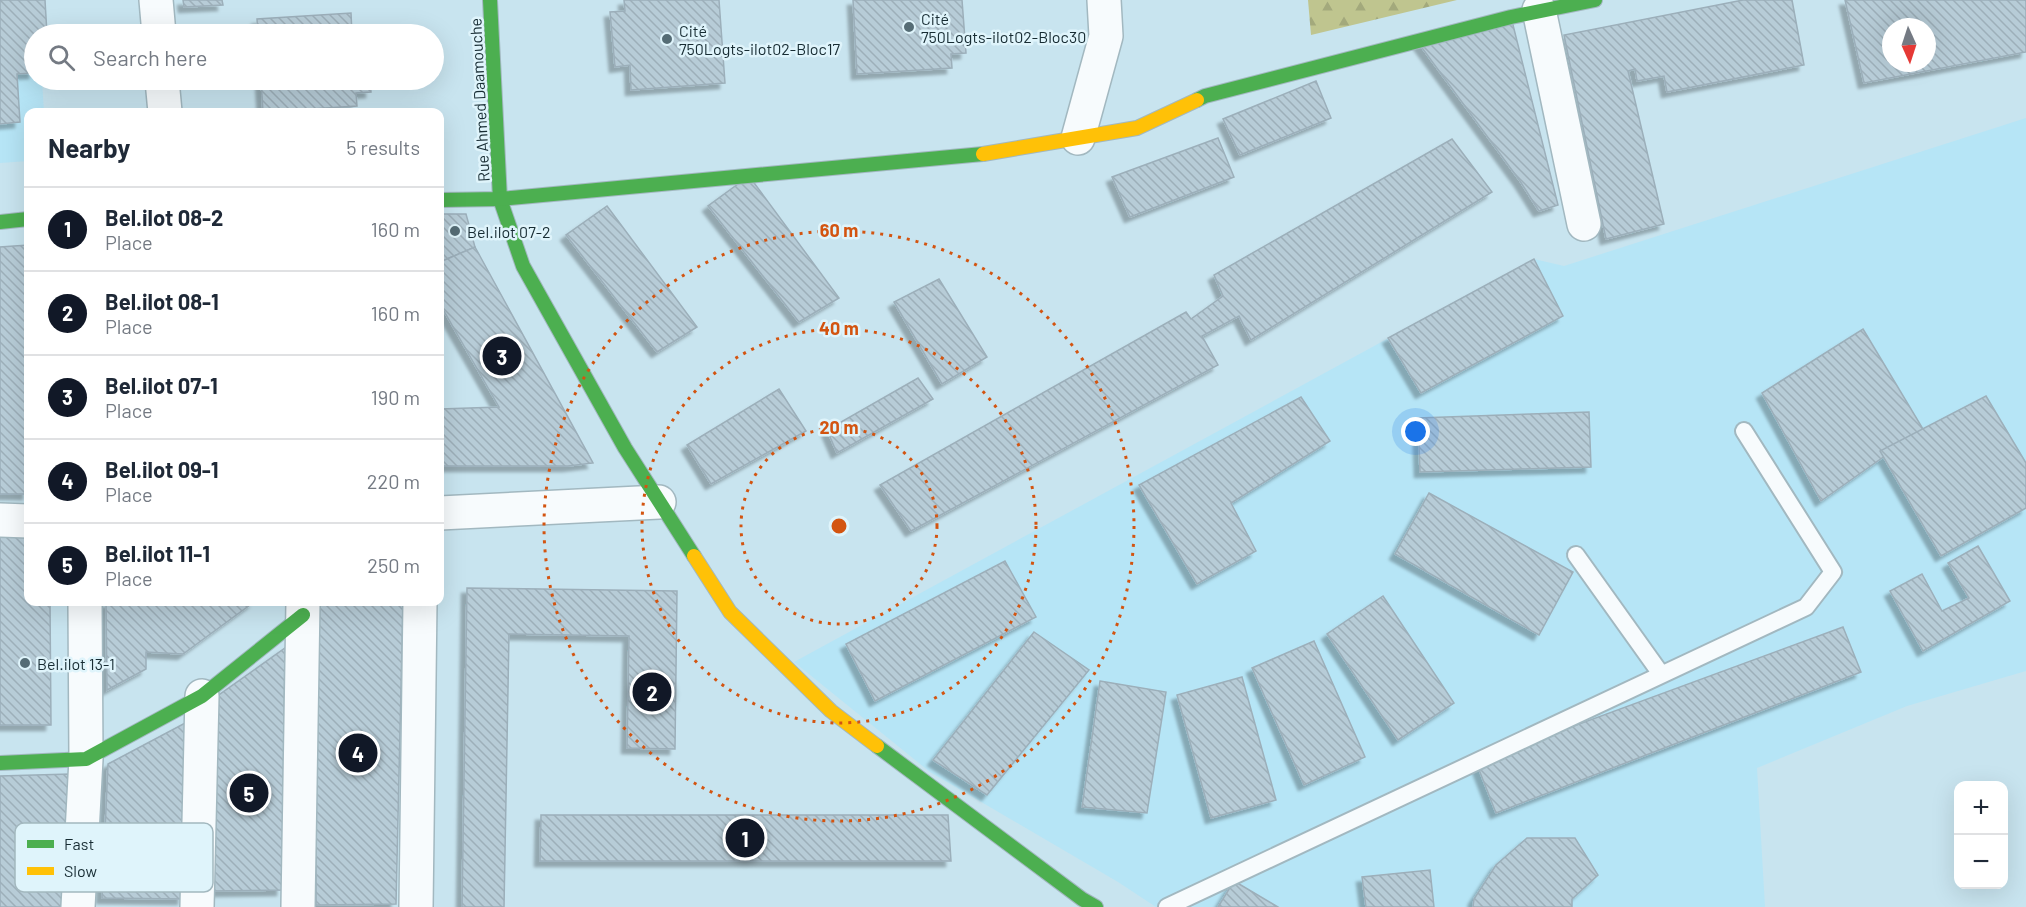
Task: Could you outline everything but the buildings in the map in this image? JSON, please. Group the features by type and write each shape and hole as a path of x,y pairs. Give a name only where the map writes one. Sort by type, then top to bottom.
{"street":[{"path":"156,0 158,24"},
{"name":"Rue Ahmed Daamouche","path":"490,0 501,199 523,266 625,448 730,612 831,711 1085,904"},
{"path":"1078,138 1106,36 1104,0"},
{"path":"444,200 501,199 969,156 1137,128 1205,96 1539,10 1595,0"},
{"path":"1539,10 1584,224"},
{"path":"163,90 165,108"},
{"path":"0,222 24,219"},
{"path":"444,513 659,502"},
{"path":"0,520 24,521"},
{"path":"83,823 86,759 85,606"},
{"path":"416,907 420,606"},
{"path":"0,763 86,759 202,696 303,608"},
{"path":"298,907 303,608"},
{"path":"199,823 202,696"},
{"path":"78,907 79,892"},
{"path":"197,892 197,907"}],"lane":[{"path":"1167,907 1806,607 1833,572 1744,431"},
{"path":"1576,555 1661,674"}],"shaded area":[{"path":"0,0 35,0 37,24 24,24 24,90 43,90 44,108 24,108 24,161 0,163"},
{"path":"2026,118 2026,671 1907,706 1757,768 1765,907 1156,907 1118,882 930,772 794,662 1534,259 1564,266"}],"green space":[{"path":"1308,0 1457,0 1311,35"}],"traffic: fast":[{"path":"490,0 500,199 523,266 625,448 694,556"},
{"path":"1197,100 1205,96 1511,17 1595,0"},
{"path":"444,200 500,199 983,154"},
{"path":"0,222 24,219"},
{"path":"0,763 86,759 202,696 303,615"},
{"path":"877,746 1082,899 1096,907"}],"traffic: slow":[{"path":"983,154 1137,128 1197,100"},
{"path":"694,556 730,612 831,711 877,746"}],"place":[{"name":"Cité 750Logts-ilot02-Bloc30","path":"909,27"},
{"name":"Cité 750Logts-ilot02-Bloc17","path":"667,39"},
{"name":"Bel.ilot 07-2","path":"455,231"},
{"name":"Bel.ilot 07-1","path":"502,356"},
{"name":"Bel.ilot 13-1","path":"25,663"},
{"name":"Bel.ilot 08-1","path":"652,692"},
{"name":"Bel.ilot 09-1","path":"358,753"},
{"name":"Bel.ilot 11-1","path":"249,793"},
{"name":"Bel.ilot 08-2","path":"745,838"}]}
